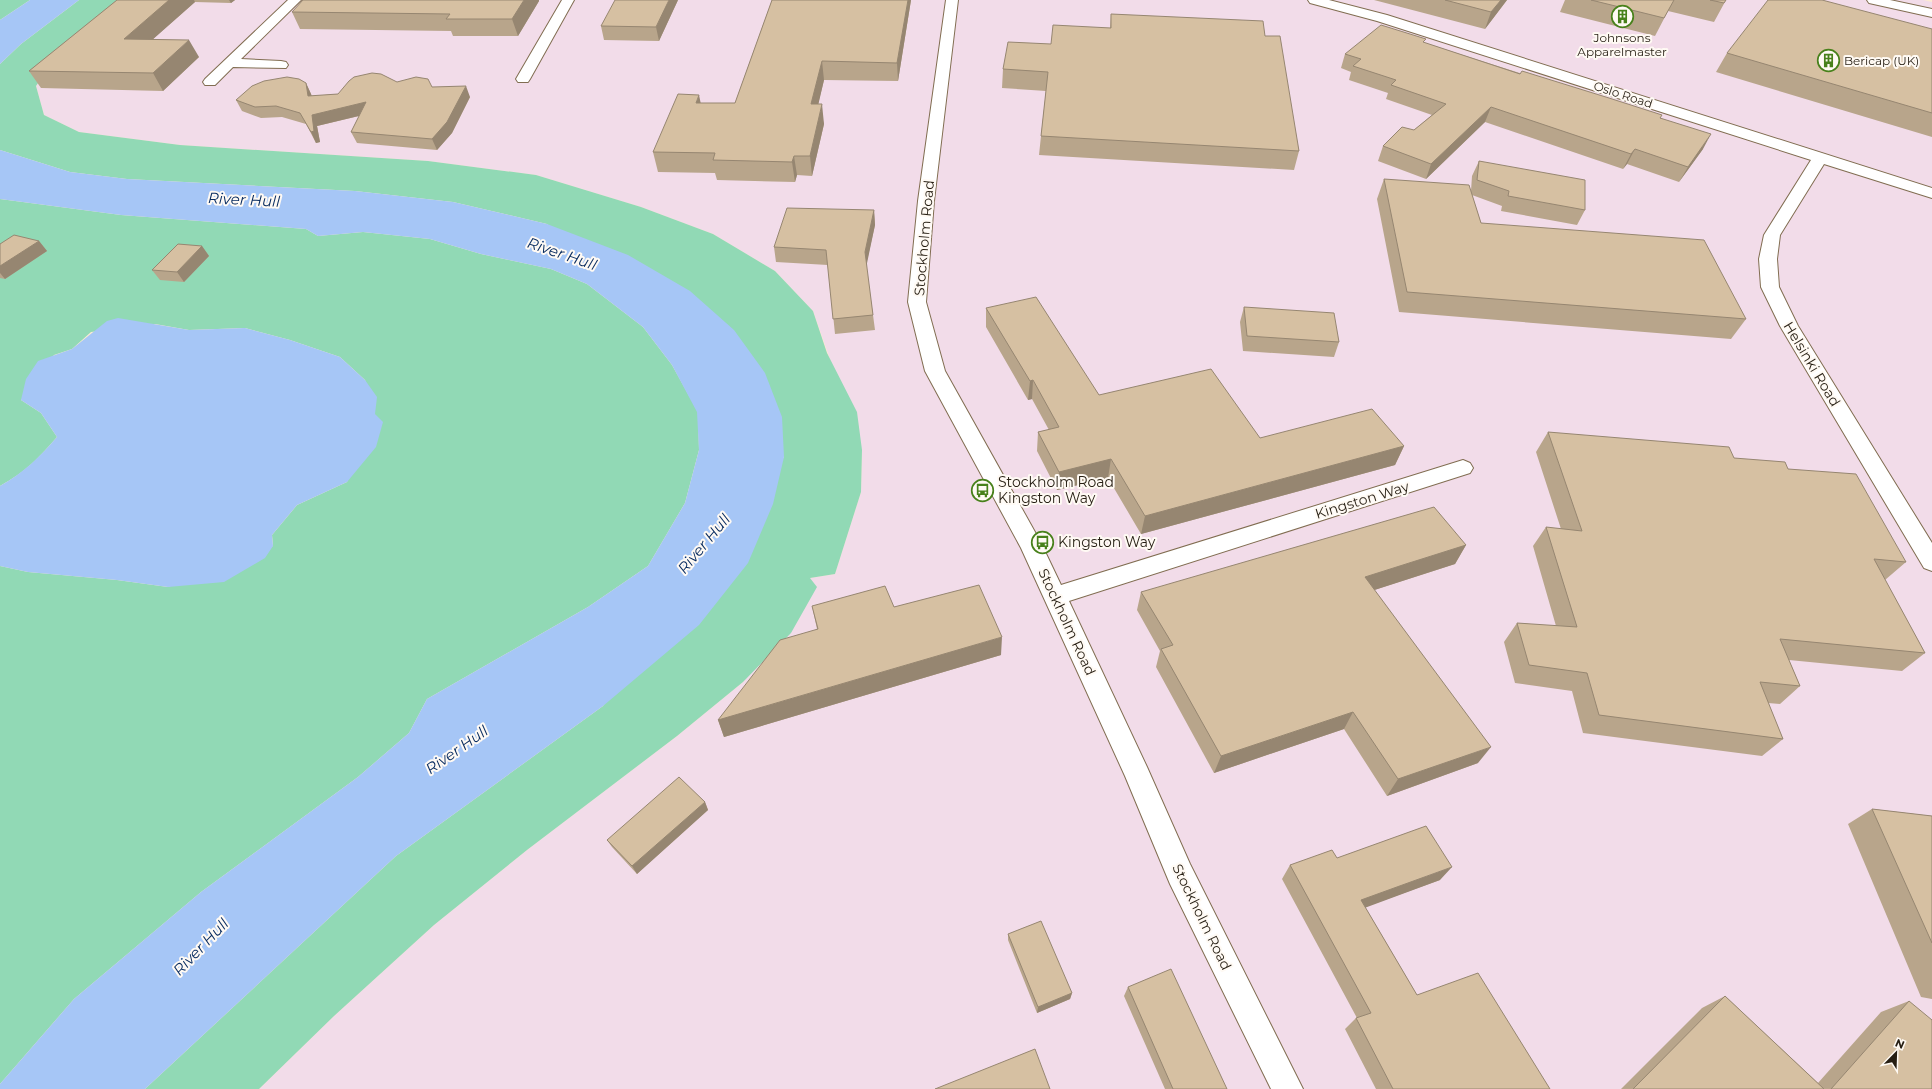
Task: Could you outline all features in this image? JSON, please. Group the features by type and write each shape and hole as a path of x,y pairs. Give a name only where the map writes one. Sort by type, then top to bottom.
{"main road":[{"path":"210,82 295,0"},
{"path":"523,79 568,0"},
{"name":"Stockholm Road","path":"952,0 929,181 917,302 935,371 1032,547 1138,775 1180,874 1287,1089"},
{"name":"Oslo Road","path":"1314,0 1382,18 1932,193"},
{"path":"1873,0 1932,13"},
{"path":"230,63 281,65"},
{"name":"Helsinki Road","path":"1820,158 1772,235 1768,259 1770,286 1788,326 1932,562"},
{"name":"Kingston Way","path":"1055,596 1463,468"}],"shaded area":[{"path":"126,0 1923,0 1932,2 1932,1089 259,1089 334,1016 434,925 527,850 677,736 743,682 810,578 835,574 861,492 862,450 813,311 775,271 713,234 641,207 536,175 428,161 180,145 79,132 44,115 36,86 56,57"}],"green space":[{"path":"0,0 30,0 0,20"},
{"path":"79,0 126,0 56,57 36,86 44,115 79,132 180,145 428,161 536,175 641,207 713,234 775,271 813,311 827,353 857,412 862,450 861,492 835,574 810,578 817,587 791,633 743,682 677,736 527,850 434,925 334,1016 259,1089 145,1089 396,856 603,706 784,457 547,224 453,202 355,191 127,179 70,172 0,150 0,64 21,44"},
{"path":"0,199 121,215 306,229 318,236 363,232 430,239 481,254 551,269 587,284 643,327 672,365 698,412 699,450 685,503 648,566 588,607 427,699 409,733 358,777 201,892 74,999 0,1084 0,566 28,572 117,580 168,587 273,546 272,535 297,505 347,482 375,414 365,380 340,357 290,340 245,328 189,330 155,324 91,332 72,349 54,355 21,400 41,413 57,437 31,464 0,486"}],"water":[{"path":"30,0 79,0 21,44 0,64 0,20"},
{"name":"River Hull","path":"0,150 70,172 127,179 355,191 453,202 547,224 628,255 690,291 734,330 765,373 782,417 784,457 773,504 748,563 699,625 603,706 396,856 145,1089 0,1089 0,1084 74,999 201,892 358,777 409,733 427,699 588,607 648,566 685,503 699,450 697,412 672,365 643,327 587,284 551,269 481,254 430,239 363,232 318,236 306,229 121,215 0,199"},
{"path":"118,318 189,330 245,328 290,340 340,357 365,380 377,397 375,414 383,422 376,447 347,482 297,505 272,535 273,546 265,558 224,582 168,587 117,580 28,572 0,566 0,486 31,464 57,437 41,413 21,400 26,379 38,361 72,349 107,321"}],"building":[{"path":"117,0 169,0 124,39 189,40 153,73 29,71"},
{"path":"303,0 524,0 512,19 446,19 450,14 292,12"},
{"path":"615,0 669,0 656,27 601,26"},
{"path":"772,0 908,0 897,63 822,61 811,104 822,104 810,156 794,156 792,162 713,160 715,153 653,152 678,94 699,95 696,103 735,103"},
{"path":"1445,0 1501,0 1491,12"},
{"path":"1591,0 1674,0 1664,18"},
{"path":"1710,0 1726,0 1724,3"},
{"name":"Bericap (UK)","path":"1768,0 1822,0 1932,29 1932,113 1727,53"},
{"path":"1111,14 1263,21 1265,36 1280,36 1299,151 1041,136 1048,72 1003,69 1008,42 1051,44 1053,25 1111,28"},
{"path":"1381,25 1426,39 1423,42 1520,74 1522,71 1609,98 1662,115 1660,118 1711,134 1688,167 1635,149 1631,154 1491,107 1431,164 1383,146 1402,127 1414,130 1446,104 1391,85 1396,80 1353,66 1361,59 1345,54"},
{"path":"372,73 381,74 397,82 416,77 428,79 432,87 466,86 447,122 432,139 351,132 366,102 312,115 314,131 311,132 300,113 276,106 255,107 236,100 252,86 264,81 287,77 299,79 306,83 308,96 338,94 354,77"},
{"path":"1479,161 1585,180 1585,210 1508,196 1509,191 1477,180"},
{"path":"1384,179 1469,185 1481,223 1704,240 1746,319 1407,292"},
{"path":"787,208 874,210 865,252 873,315 833,319 826,250 774,247"},
{"path":"14,235 39,241 0,266 0,244"},
{"path":"178,244 202,246 177,272 152,270"},
{"path":"1036,297 1099,395 1211,369 1260,438 1372,409 1404,446 1145,516 1111,459 1059,472 1038,432 1059,427 1033,380 1030,381 986,308"},
{"path":"1244,307 1334,313 1339,342 1247,336"},
{"path":"1548,432 1729,447 1734,458 1785,462 1788,469 1856,474 1906,562 1874,559 1925,653 1780,639 1800,686 1760,682 1783,739 1599,715 1587,673 1529,665 1517,623 1577,627 1546,527 1582,531"},
{"path":"1434,507 1466,545 1365,577 1491,747 1398,779 1353,712 1221,756 1161,649 1173,645 1141,592"},
{"path":"979,585 1002,637 718,720 780,640 818,629 812,606 885,586 894,607"},
{"path":"679,777 705,802 632,866 607,840"},
{"path":"1872,809 1932,816 1932,943"},
{"path":"1426,826 1452,867 1361,900 1417,995 1478,973 1550,1089 1393,1089 1356,1018 1371,1013 1290,865 1332,850 1337,858"},
{"path":"1041,921 1072,993 1038,1007 1008,934"},
{"path":"1171,969 1227,1089 1173,1089 1128,987"},
{"path":"1725,996 1824,1089 1633,1089"},
{"path":"1909,1001 1932,1020 1932,1089 1831,1089"},
{"path":"1035,1049 1050,1089 935,1089"}],"place":[{"name":"Johnsons Apparelmaster","path":"1622,17"},
{"name":"Bericap (UK)","path":"1828,61"},
{"name":"Stockholm Road Kingston Way","path":"983,490"},
{"name":"Kingston Way","path":"1043,542"}]}
